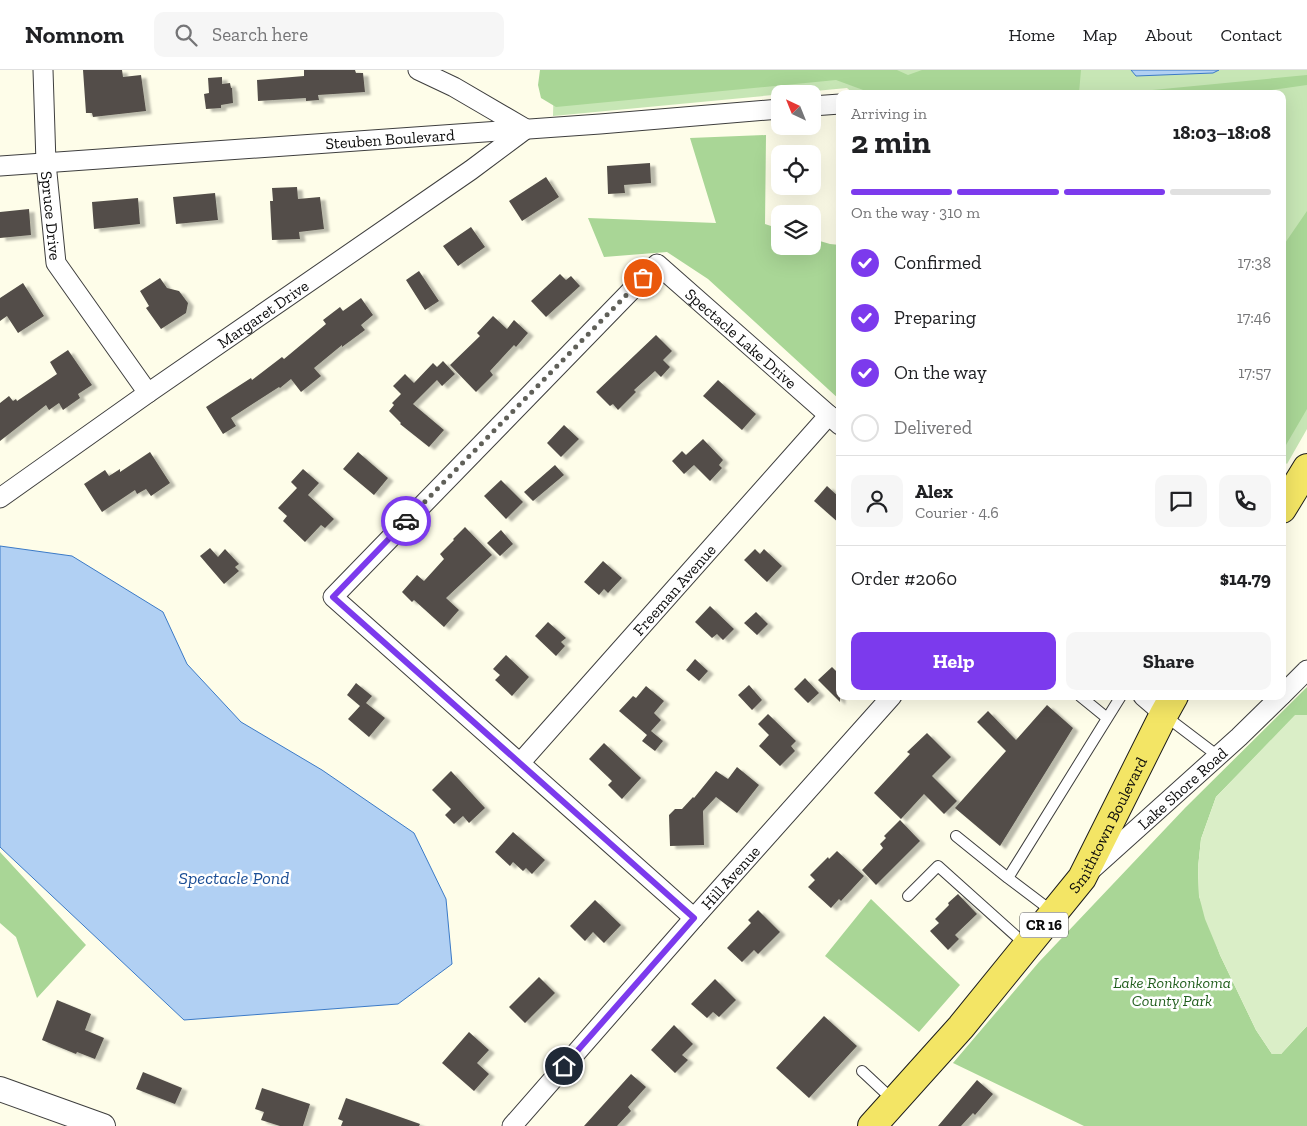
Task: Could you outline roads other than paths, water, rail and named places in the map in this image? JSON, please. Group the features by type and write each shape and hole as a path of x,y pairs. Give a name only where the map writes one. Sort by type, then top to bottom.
{"main road":[{"path":"1286,496 1307,468"},
{"name":"Smithtown Boulevard","path":"872,1126 961,1027 1082,878 1169,705"}],"street":[{"name":"Spruce Drive","path":"43,70 46,163 56,263 148,393"},
{"path":"418,70 454,87 526,129"},
{"path":"821,105 836,104"},
{"name":"Steuben Boulevard","path":"0,166 771,110"},
{"name":"Margaret Drive","path":"0,498 148,393 463,176 526,129"},
{"name":"Spectacle Lake Drive","path":"694,918 333,597 657,264 835,420"},
{"name":"Freeman Avenue","path":"520,763 835,420"},
{"name":"Lake Shore Road","path":"1286,691 1307,670"},
{"name":"Hill Avenue","path":"512,1126 888,700"},
{"path":"1155,700 1169,705"},
{"name":"Lake Shore Road","path":"1082,878 1218,756 1277,700"},
{"path":"0,1090 103,1126"}],"lane":[{"path":"1085,700 1107,718"},
{"path":"1008,878 1118,700"},
{"path":"1169,705 1218,756"},
{"path":"956,836 1054,913"},
{"path":"908,896 938,866 1027,946"},
{"path":"862,1071 894,1100"}],"water":[{"path":"1131,70 1219,70 1213,73 1136,76"},
{"name":"Spectacle Pond","path":"0,546 72,556 163,612 187,664 241,722 322,770 414,833 446,899 452,964 398,1004 184,1020 0,847"}],"park label":[{"name":"Lake Ronkonkoma County Park","path":"1172,991"}]}
